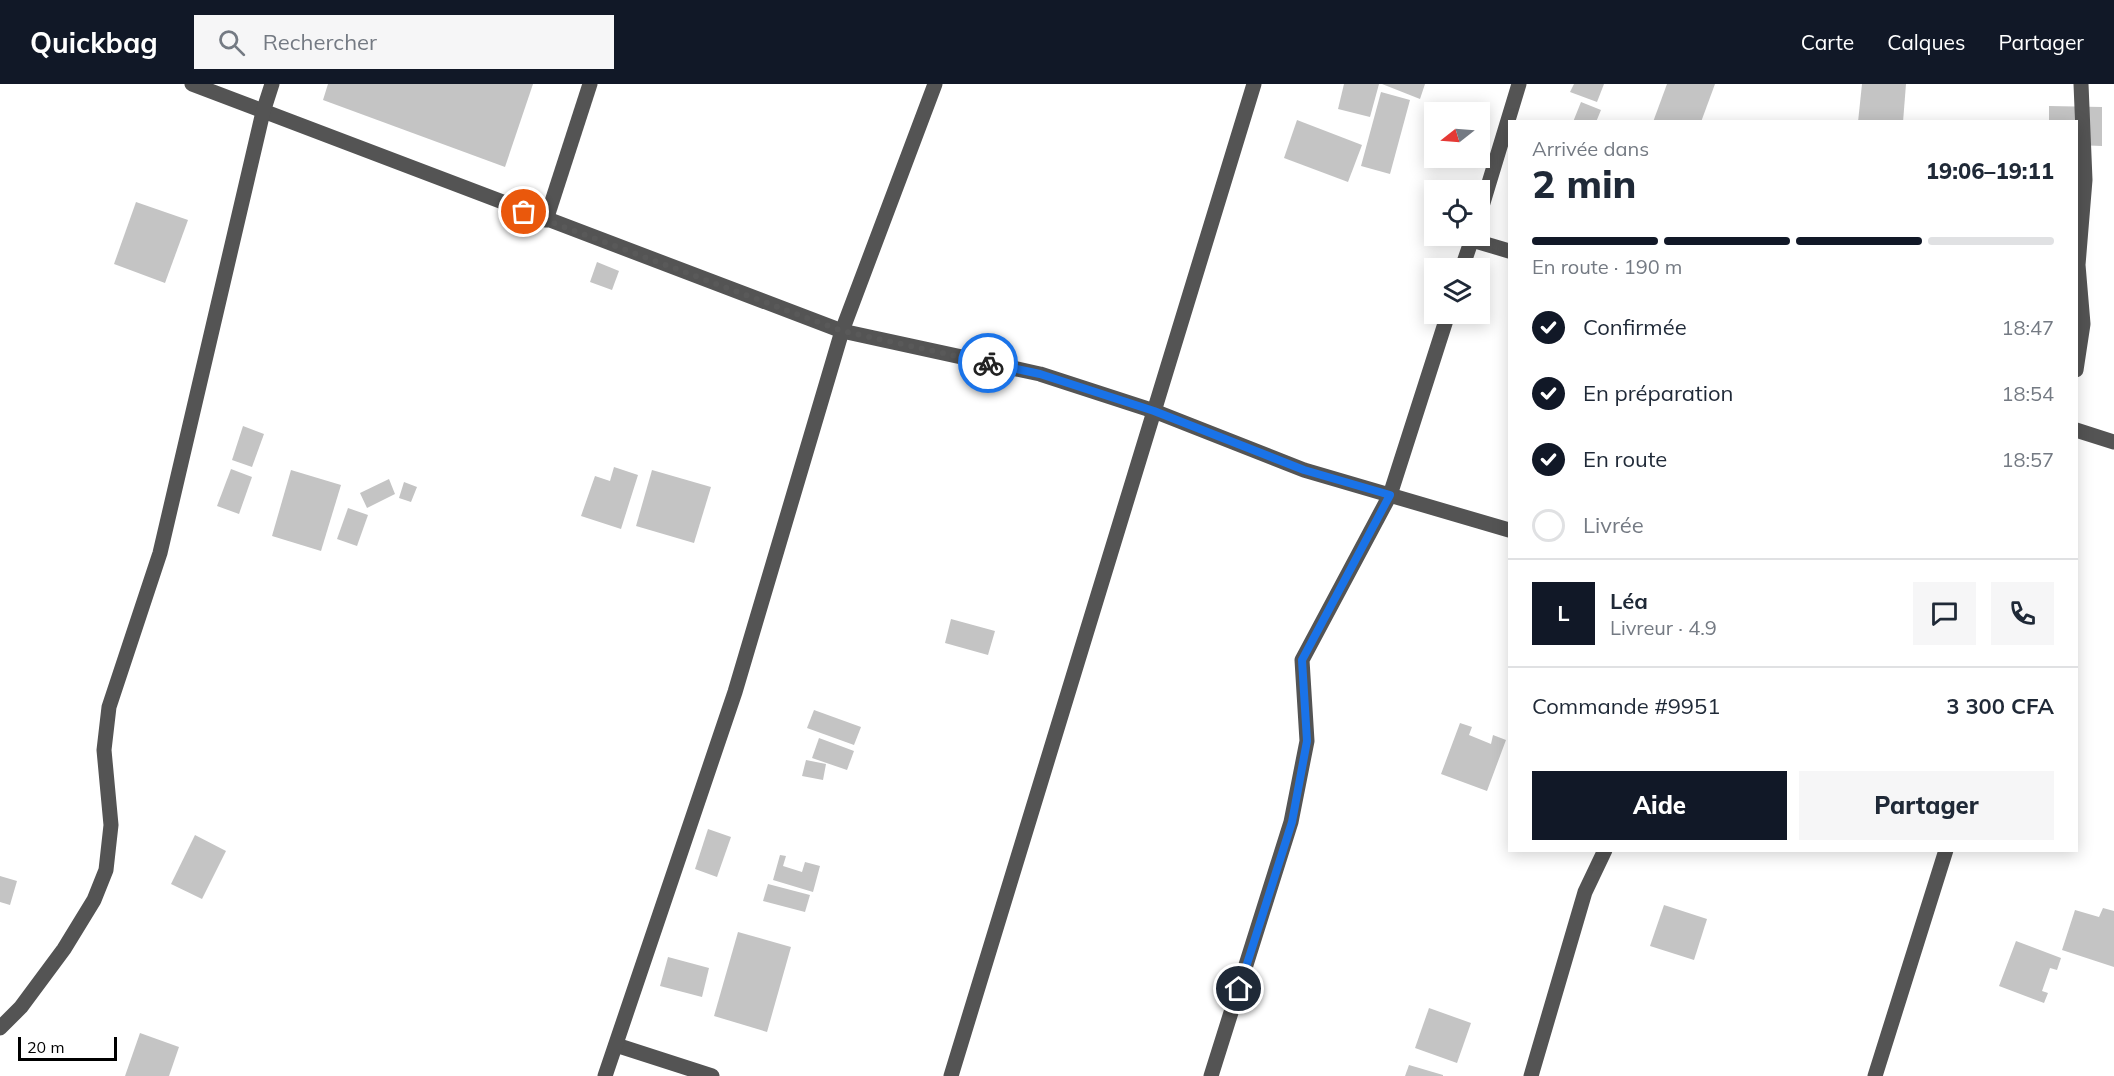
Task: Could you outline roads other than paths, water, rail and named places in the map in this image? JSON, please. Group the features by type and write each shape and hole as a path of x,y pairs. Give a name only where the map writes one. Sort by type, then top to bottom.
{"street":[{"path":"192,84 842,331 1040,374 1154,411 1304,470 1508,530"},
{"path":"0,1028 21,1007 64,949 94,900 106,870 111,825 104,750 109,707 160,553 263,112 272,84"},
{"path":"546,220 590,84"},
{"path":"605,1076 735,692 842,331 935,84"},
{"path":"951,1076 1254,84"},
{"path":"1508,120 1519,84"},
{"path":"2078,358 2084,324 2078,265 2085,180 2081,84"},
{"path":"1490,180 1508,120"},
{"path":"1490,244 1508,251"},
{"path":"1211,1076 1292,822 1307,741 1302,660 1390,495 1445,324"},
{"path":"2078,431 2114,442"},
{"path":"1531,1076 1586,892 1604,852"},
{"path":"1875,1076 1945,852"},
{"path":"616,1045 712,1076"}]}
